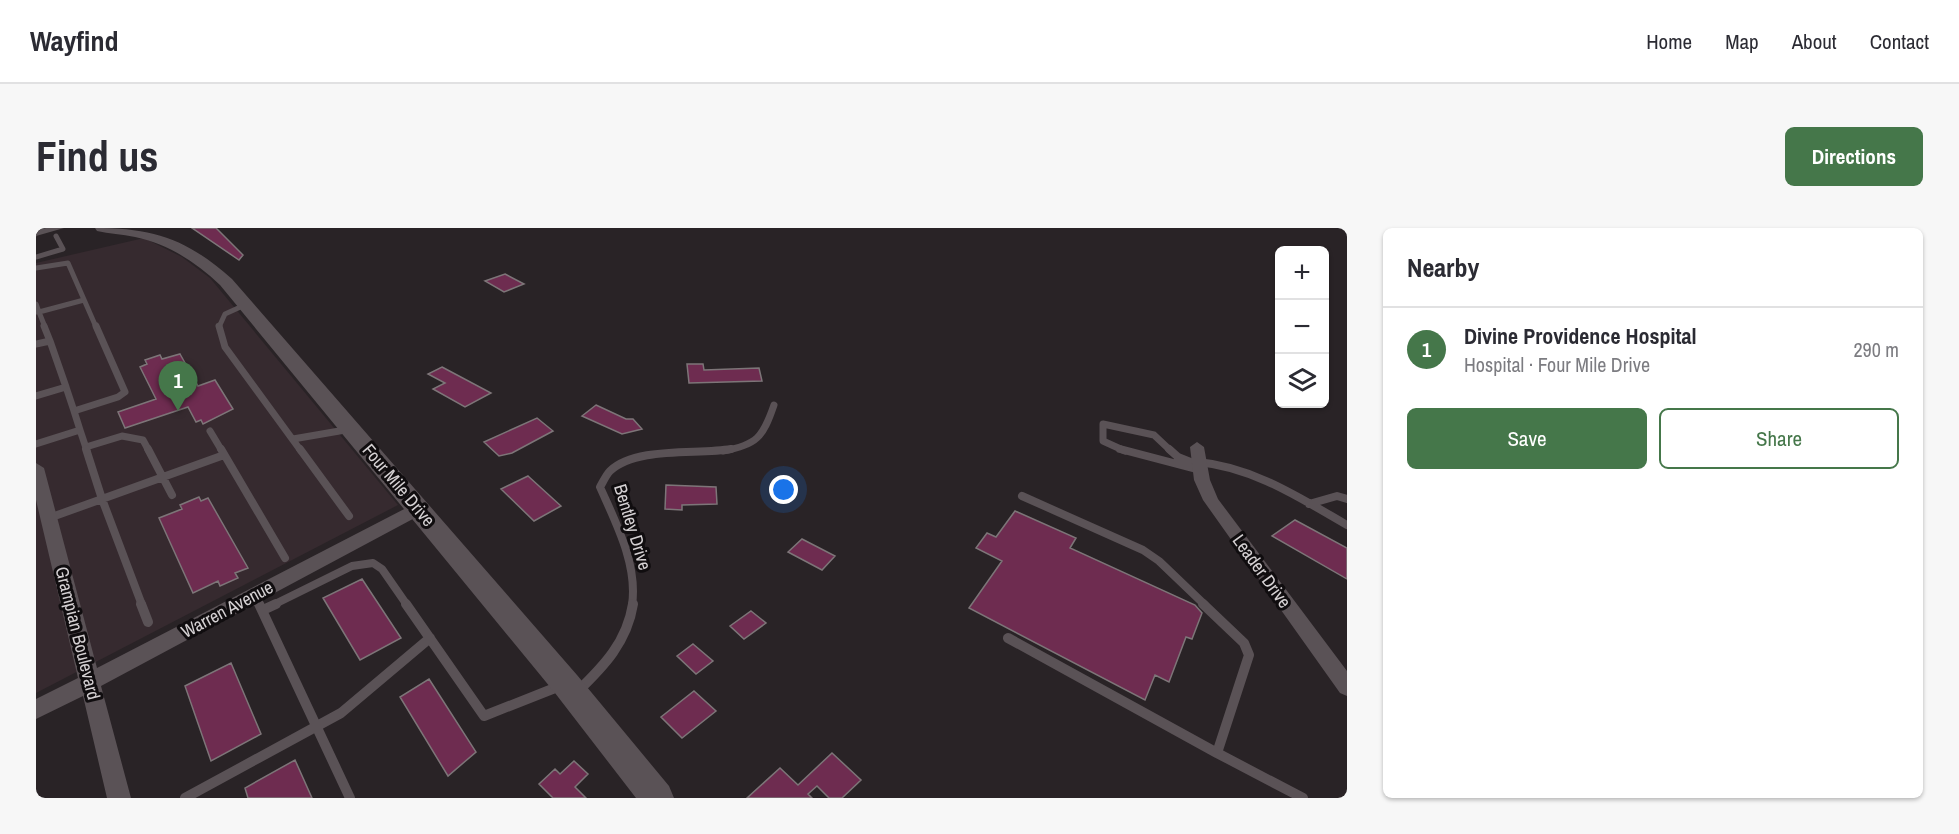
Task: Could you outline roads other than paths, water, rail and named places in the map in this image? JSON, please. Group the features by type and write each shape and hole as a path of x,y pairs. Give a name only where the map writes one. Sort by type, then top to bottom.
{"street":[{"name":"Four Mile Drive","path":"102,228 154,233 206,265 247,304 571,689 657,798"},
{"path":"36,233 57,232"},
{"name":"Leader Drive","path":"1198,461 1211,500 1261,572 1347,687"},
{"name":"Grampian Boulevard","path":"36,468 120,798"},
{"name":"Warren Avenue","path":"36,710 91,681 259,602 418,508"}],"lane":[{"path":"36,256 63,249 57,232"},
{"path":"36,268 68,263 125,392 118,397 74,411"},
{"path":"37,312 84,300"},
{"path":"36,304 66,387 102,499 148,622"},
{"path":"247,304 227,311 219,322 219,334 225,347 349,516"},
{"path":"36,344 50,340"},
{"path":"36,396 66,387"},
{"name":"Bentley Drive","path":"571,689 597,676 617,652 632,610 634,589 632,573 621,536 600,487 602,481 618,467 651,455 745,447 759,438 774,405"},
{"path":"1198,461 1178,457 1154,435 1103,424 1103,441 1112,447 1198,461 1216,462 1237,468 1347,525"},
{"path":"293,439 306,435 337,435 352,429"},
{"path":"36,444 80,430"},
{"path":"210,431 285,558"},
{"path":"86,447 116,437 136,437 143,440 172,495"},
{"path":"49,518 224,455"},
{"path":"1022,496 1143,550 1158,561 1244,643 1249,655 1217,753"},
{"path":"1309,504 1337,496 1347,499"},
{"path":"350,798 259,602 352,566 374,563 382,569 484,716 571,689"},
{"path":"185,798 316,724 341,713 430,638"},
{"path":"1008,638 1303,798"}],"place":[{"name":"Divine Providence Hospital","path":"178,411"}]}
